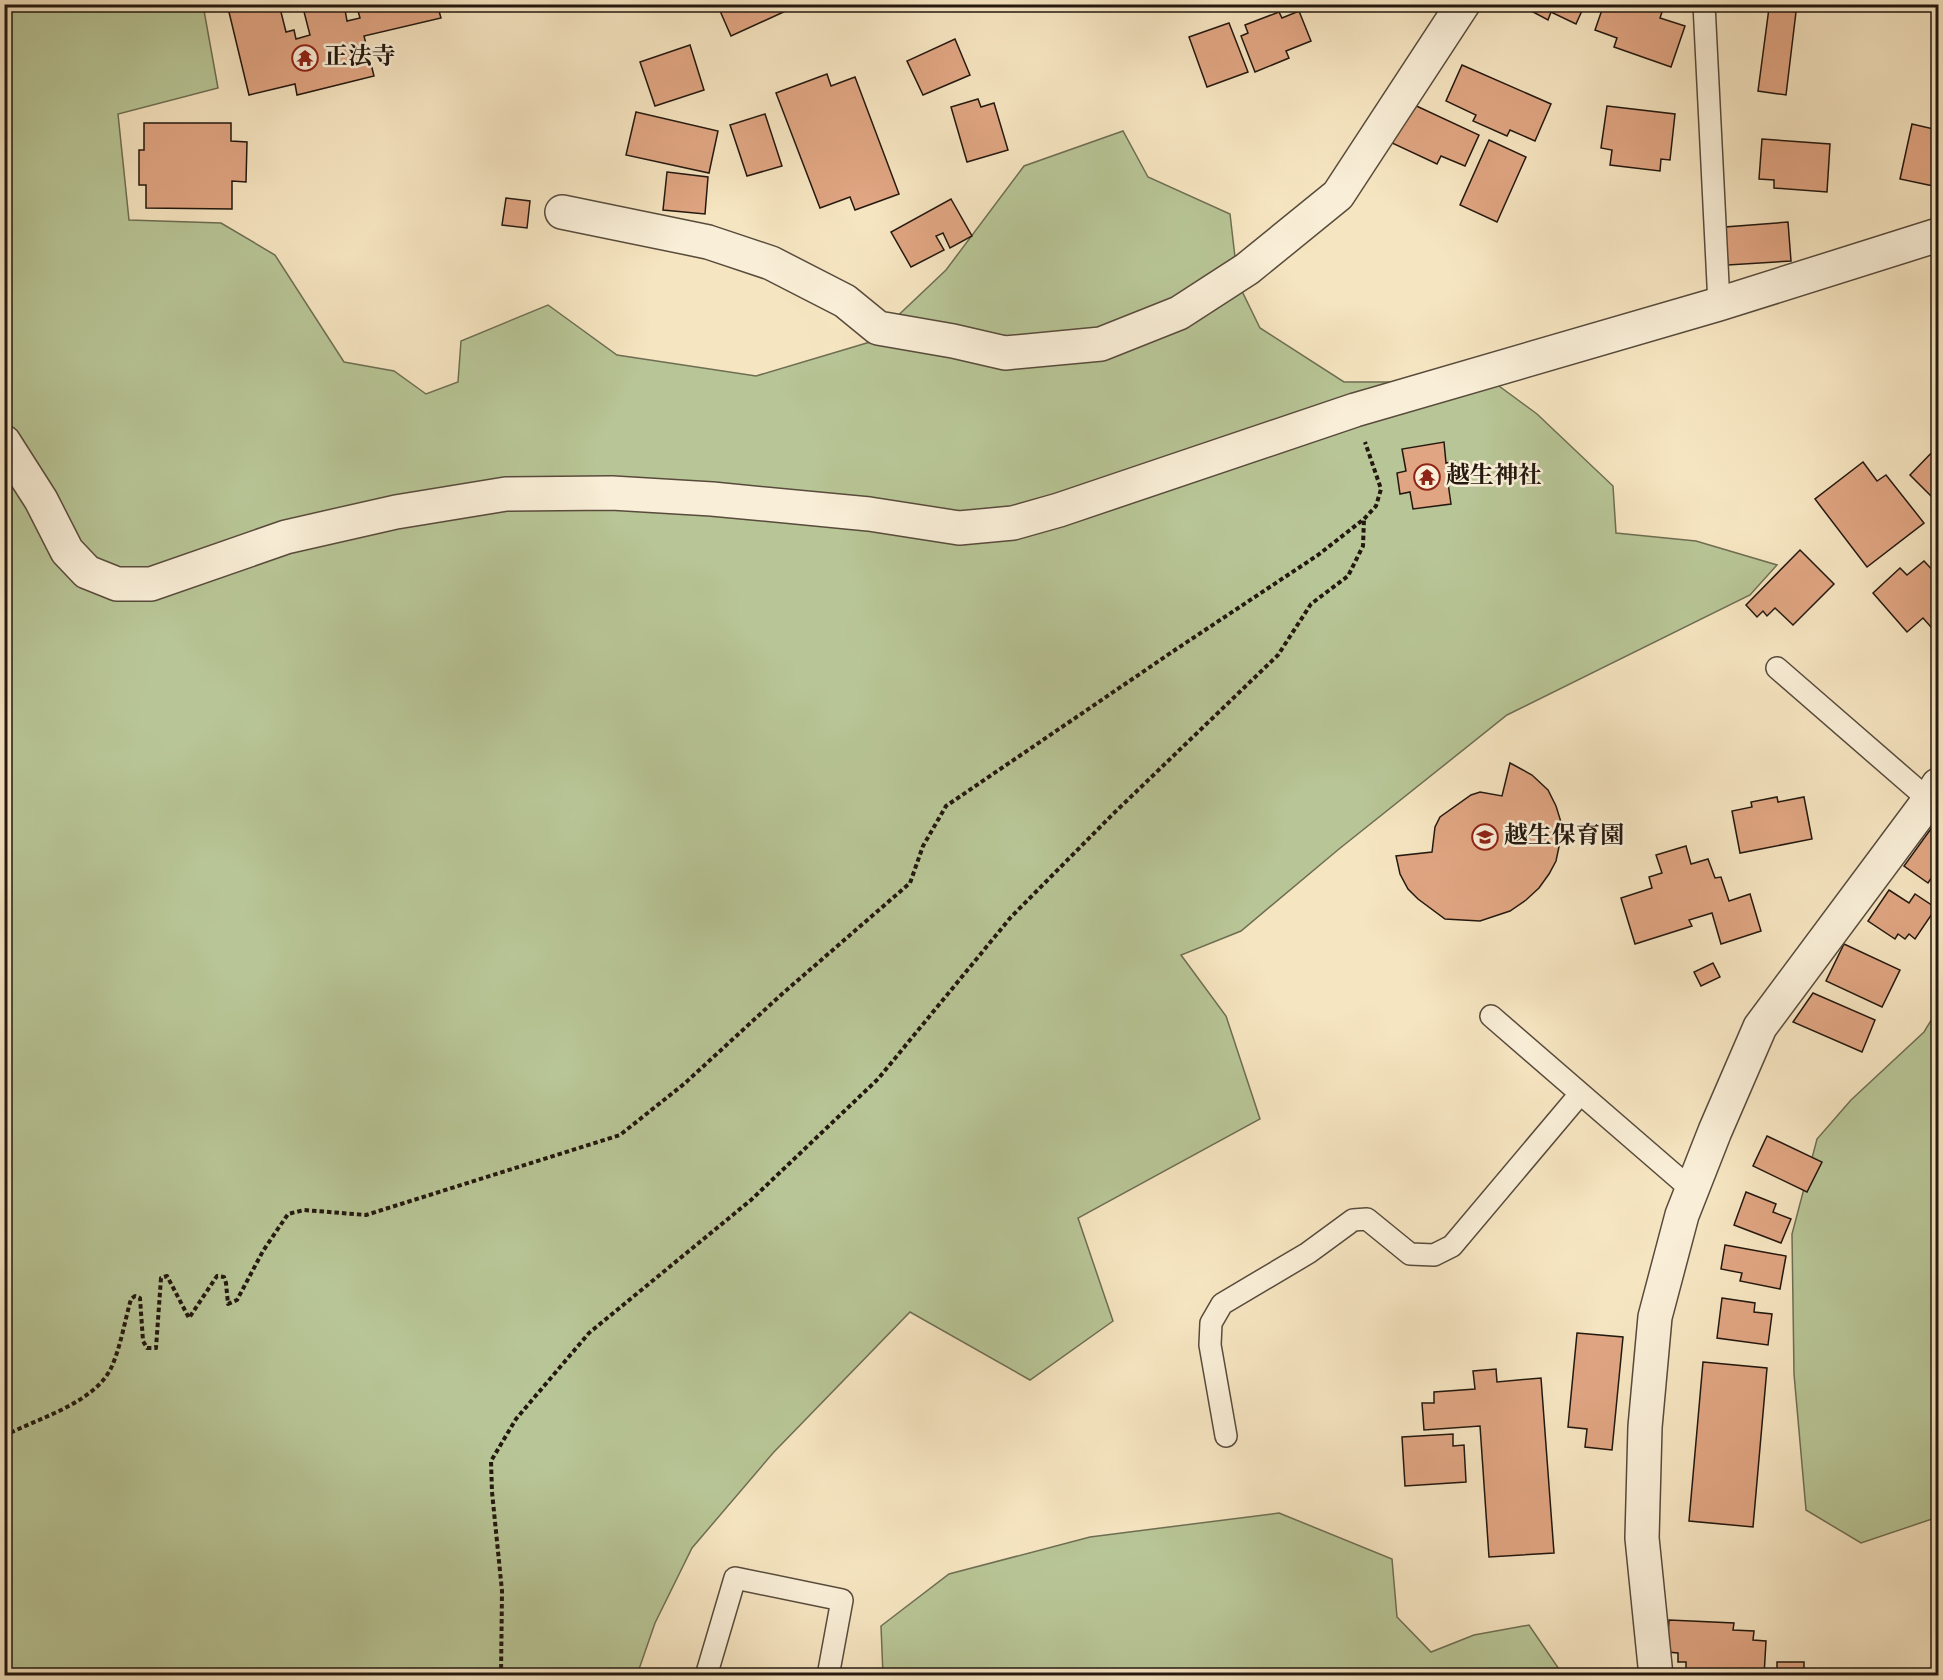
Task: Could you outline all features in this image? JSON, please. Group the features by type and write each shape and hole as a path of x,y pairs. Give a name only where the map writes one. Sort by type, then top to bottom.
{"street":[{"path":"562,212 708,242 771,263 845,301 878,328 1005,353 1101,344 1179,313 1247,269 1338,195 1463,4"},
{"path":"4,442 41,500 67,551 87,572 117,584 151,584 286,537 396,512 506,494 612,493 712,499 869,514 959,528 1012,523 1059,510 1355,410 1719,304 1938,235"},
{"path":"1656,1676 1642,1538 1645,1427 1655,1317 1682,1215 1760,1027 1934,792"}],"lane":[{"path":"1704,4 1719,304"},
{"path":"1777,668 1934,792"},
{"path":"1491,1016 1692,1190"},
{"path":"1226,1436 1210,1345 1211,1323 1222,1304 1308,1253 1353,1220 1367,1219 1410,1254 1434,1255 1452,1246 1580,1094"},
{"path":"706,1676 735,1578 842,1600 828,1676"}],"path":[{"path":"4,1436 76,1402 97,1386 111,1367 131,1299 135,1296 140,1298 143,1341 147,1348 156,1348 161,1278 167,1276 189,1318 217,1276 224,1276 228,1304 237,1300 262,1251 288,1214 304,1209 366,1215 620,1135 684,1084 782,994 910,883 923,846 946,806 1318,555 1364,519 1376,507 1380,489 1355,410"},
{"path":"501,1676 502,1591 493,1501 492,1461 516,1419 589,1333 751,1200 878,1079 1011,917 1278,655 1311,604 1348,576 1363,546 1364,519"}],"green space":[{"path":"4,5 203,5 218,88 118,114 129,220 221,223 275,255 344,362 394,371 426,394 458,382 461,341 548,305 617,355 756,376 870,342 946,270 1024,166 1123,131 1148,177 1230,214 1238,283 1260,328 1344,382 1407,382 1469,364 1537,414 1613,486 1616,533 1696,541 1777,565 1750,595 1507,715 1339,849 1241,931 1181,955 1226,1016 1260,1119 1078,1218 1113,1321 1030,1380 910,1312 773,1453 692,1548 655,1623 637,1675 5,1675"},
{"path":"1938,1009 1938,1517 1861,1543 1806,1510 1794,1374 1792,1234 1817,1139 1851,1100 1924,1032"},
{"path":"1279,1513 1392,1559 1397,1617 1431,1652 1474,1635 1529,1625 1563,1675 883,1675 881,1626 949,1574 1090,1537"}],"building":[{"name":"正法寺","path":"244,4 279,4 286,32 294,30 296,39 310,35 302,4 344,4 347,21 360,18 356,4 437,4 441,18 364,36 374,76 297,95 295,84 249,95 228,8"},
{"path":"717,4 801,4 731,36"},
{"path":"1518,4 1585,4 1576,24 1551,12 1548,20"},
{"path":"1604,4 1660,4 1664,6 1660,18 1685,26 1671,67 1614,47 1617,38 1595,30"},
{"path":"1769,8 1796,12 1786,95 1758,91"},
{"path":"1299,11 1311,41 1286,51 1289,58 1255,72 1241,36 1248,33 1245,25 1279,12 1282,18"},
{"path":"1229,23 1248,72 1207,87 1189,37"},
{"path":"955,39 970,75 923,95 907,61"},
{"path":"690,45 704,90 655,106 640,62"},
{"path":"1462,65 1551,104 1535,141 1510,130 1507,136 1473,121 1476,115 1446,101"},
{"path":"827,74 831,86 855,77 899,194 855,210 850,197 820,208 776,93"},
{"path":"978,99 981,107 994,103 1008,150 967,162 951,107"},
{"path":"1410,103 1479,135 1465,166 1441,156 1437,164 1392,143"},
{"path":"1607,106 1675,114 1670,160 1661,159 1660,171 1610,165 1612,150 1601,148"},
{"path":"636,112 718,131 709,173 626,155"},
{"path":"765,114 782,166 747,176 730,125"},
{"path":"144,123 231,123 231,141 247,142 246,182 232,181 232,209 146,208 146,185 139,185 139,150 144,150"},
{"path":"1912,124 1938,130 1938,187 1900,179"},
{"path":"1762,139 1830,144 1827,192 1774,188 1774,180 1759,179"},
{"path":"1489,140 1526,157 1497,222 1460,205"},
{"path":"667,172 708,177 705,214 663,210"},
{"path":"506,198 530,201 527,228 502,225"},
{"path":"951,199 972,236 950,248 943,233 936,236 944,250 911,267 891,232"},
{"path":"1788,222 1791,261 1728,265 1725,227"},
{"name":"越生神社","path":"1444,442 1446,463 1455,461 1457,482 1448,483 1451,504 1413,509 1410,492 1400,494 1397,473 1406,471 1402,449"},
{"path":"1938,446 1938,503 1910,475"},
{"path":"1863,462 1877,481 1886,475 1924,523 1867,567 1815,499"},
{"path":"1800,550 1834,584 1793,625 1775,608 1767,616 1763,611 1757,617 1746,605"},
{"path":"1924,561 1938,576 1938,635 1923,618 1907,632 1873,593 1900,568 1907,575"},
{"path":"1510,763 1532,775 1548,790 1556,806 1561,822 1556,861 1539,888 1510,911 1480,921 1445,919 1408,889 1400,874 1396,856 1432,852 1435,827 1440,817 1471,795 1480,792 1502,796"},
{"path":"1777,797 1778,802 1804,797 1812,839 1740,853 1732,811 1752,807 1751,802"},
{"path":"1938,819 1938,882 1932,877 1928,883 1904,866"},
{"path":"1686,846 1691,864 1708,859 1715,878 1721,877 1729,901 1750,894 1761,931 1721,944 1712,913 1689,920 1692,926 1635,944 1621,898 1652,888 1649,877 1662,873 1656,855"},
{"path":"1889,890 1909,903 1915,894 1936,908 1915,939 1909,934 1905,939 1898,934 1895,939 1868,921"},
{"path":"1844,944 1900,970 1882,1007 1826,981"},
{"path":"1713,963 1720,977 1701,986 1694,972"},
{"path":"1813,993 1875,1020 1862,1052 1793,1022"},
{"path":"1767,1136 1822,1162 1807,1192 1753,1166"},
{"path":"1746,1192 1776,1204 1773,1212 1791,1219 1781,1243 1734,1225"},
{"path":"1725,1245 1786,1256 1780,1289 1740,1281 1742,1273 1721,1269"},
{"path":"1722,1298 1755,1303 1754,1312 1772,1314 1768,1345 1717,1338"},
{"path":"1577,1333 1623,1337 1612,1450 1585,1447 1587,1429 1568,1427"},
{"path":"1703,1362 1767,1368 1753,1527 1689,1521"},
{"path":"1496,1369 1497,1382 1541,1378 1554,1553 1489,1557 1480,1426 1424,1430 1422,1403 1434,1403 1434,1392 1475,1389 1473,1371"},
{"path":"1453,1434 1453,1446 1464,1445 1466,1482 1405,1486 1402,1437"},
{"path":"1669,1620 1734,1623 1733,1630 1754,1631 1753,1640 1766,1641 1764,1676 1704,1676 1705,1673 1686,1673 1686,1662 1678,1662 1678,1653 1667,1652"},
{"path":"1777,1662 1804,1662 1804,1676 1777,1676"}],"place":[{"name":"正法寺","path":"305,58"},
{"name":"越生神社","path":"1427,477"},
{"name":"越生保育園","path":"1485,837"}]}
